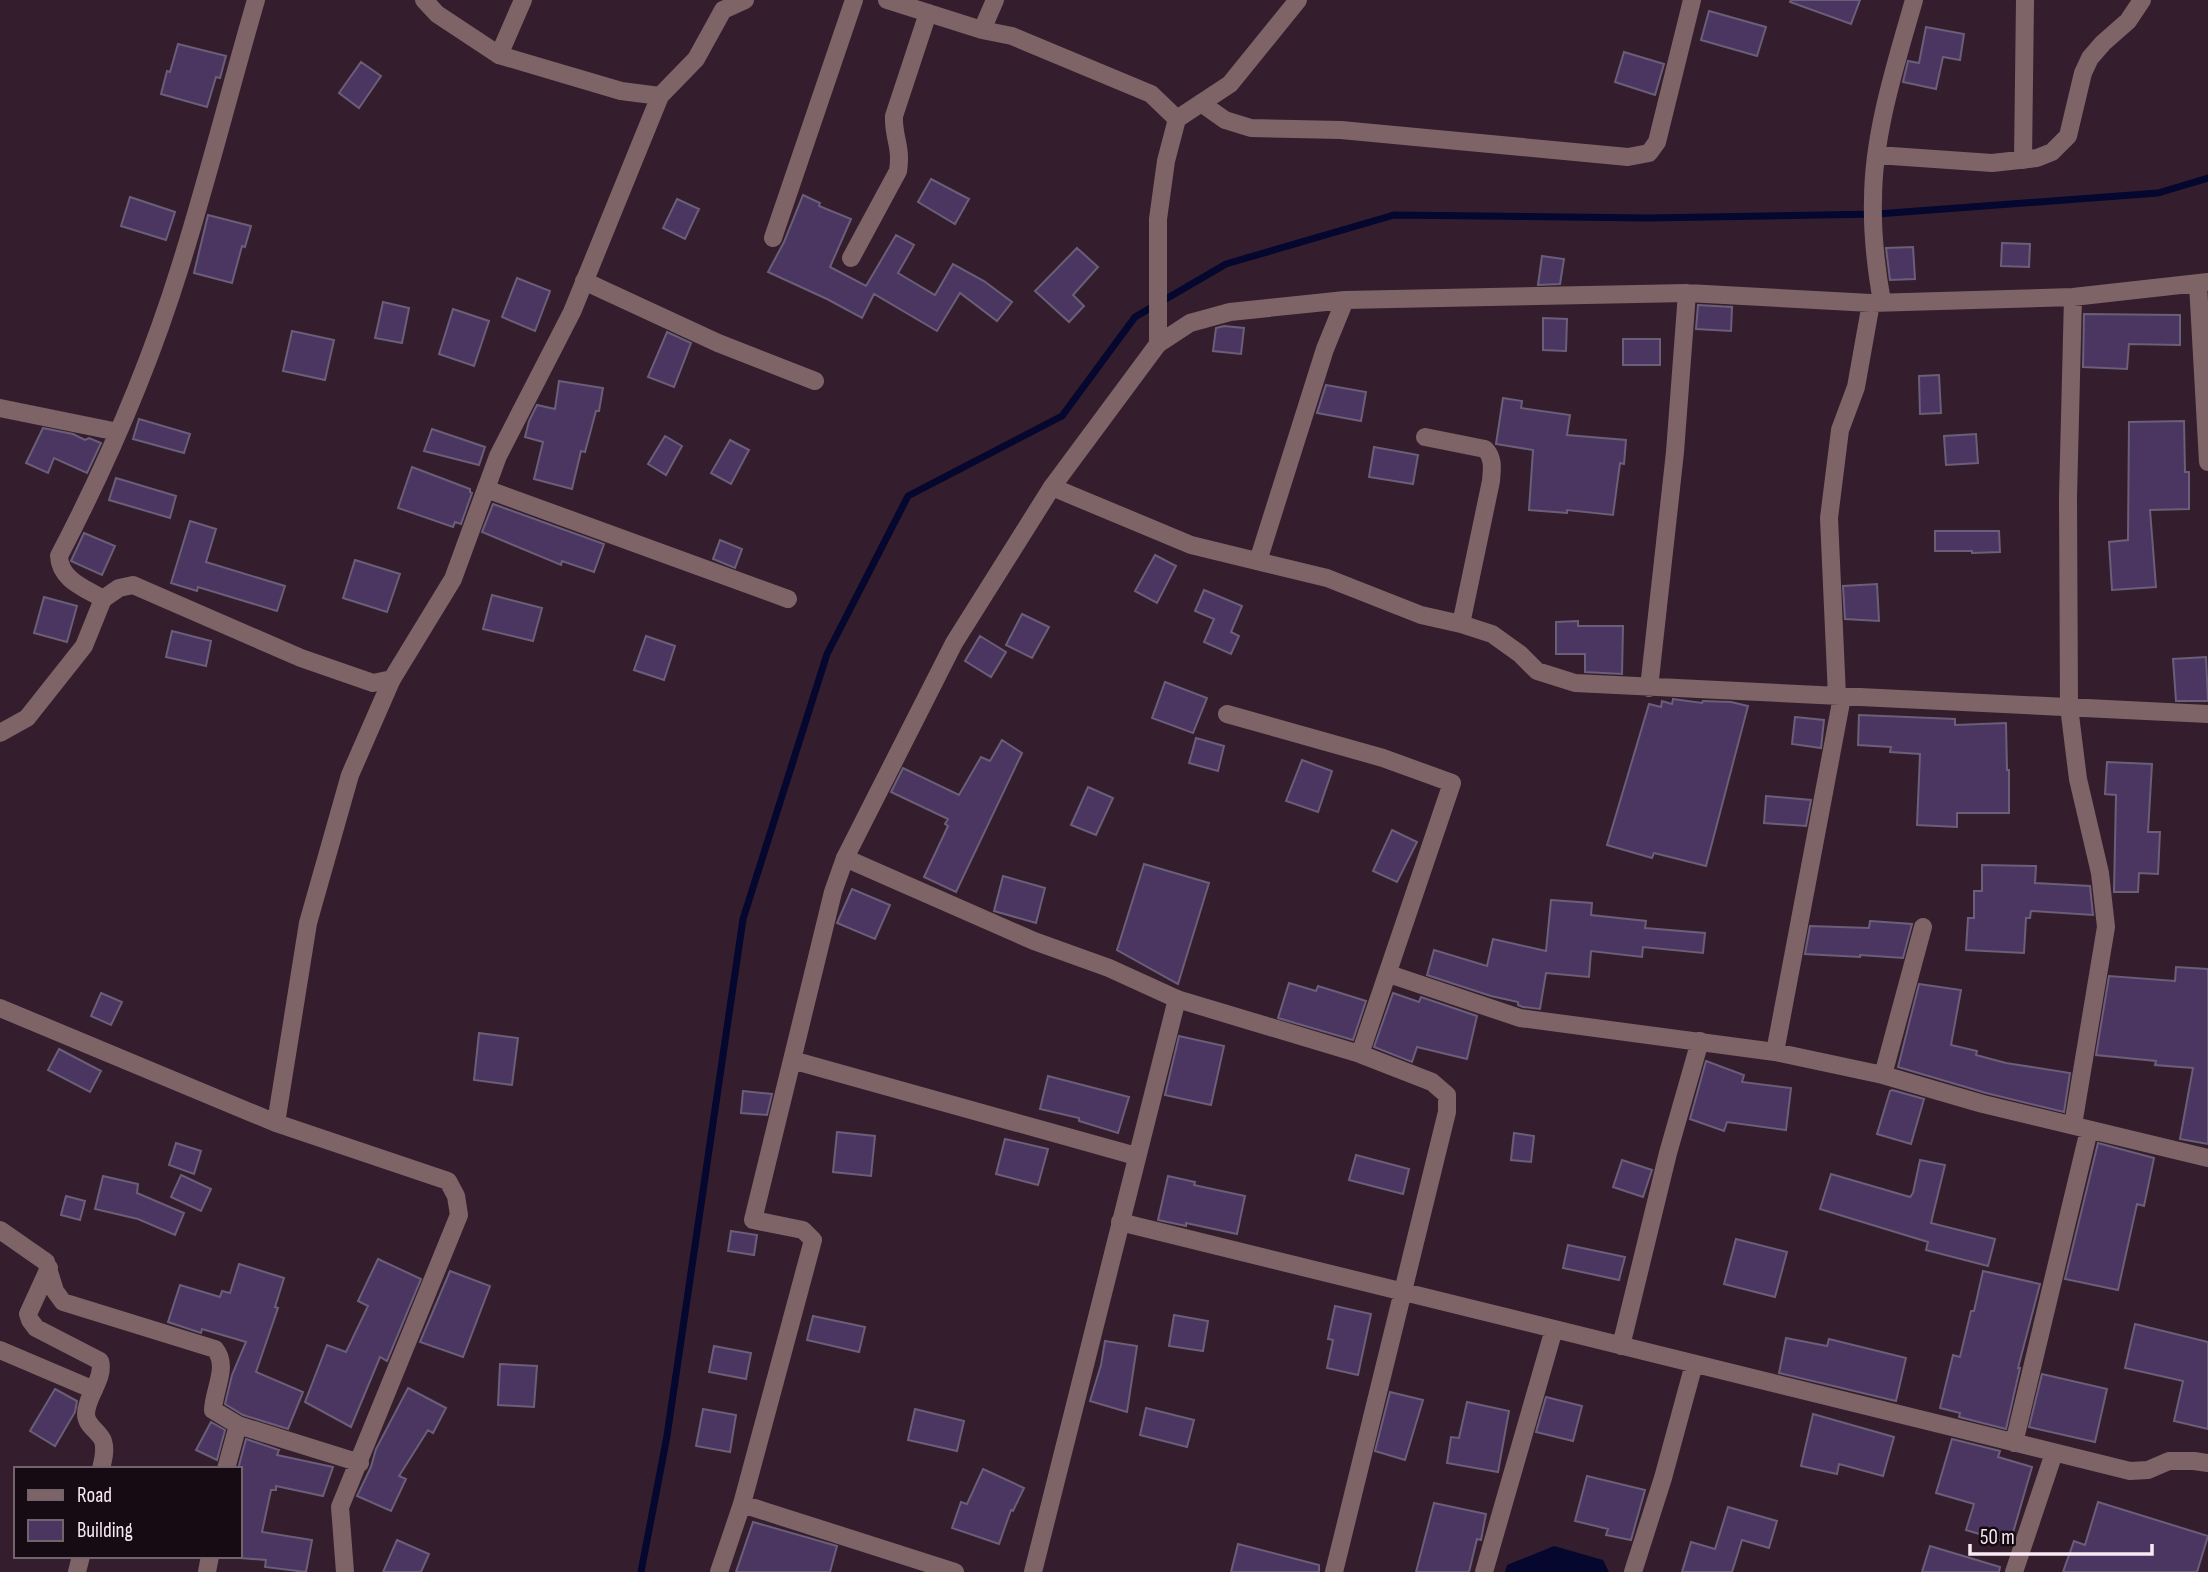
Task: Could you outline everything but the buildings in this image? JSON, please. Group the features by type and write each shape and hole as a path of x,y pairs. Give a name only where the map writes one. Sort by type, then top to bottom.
{"street":[{"path":"103,599 64,576 59,565 59,556 93,491 118,432 180,268 256,0"},
{"path":"424,0 437,13 499,55 621,91 660,96"},
{"path":"499,55 523,0"},
{"path":"275,1123 308,923 350,775 392,679 453,579 498,456 572,312 660,96 696,59 723,10 745,0"},
{"path":"773,238 854,0"},
{"path":"887,0 982,30 1012,36 1151,94 1177,119"},
{"path":"982,30 995,0"},
{"path":"1158,344 1158,219 1167,160 1177,119 1230,84 1298,0"},
{"path":"1202,103 1225,120 1251,128 1341,130 1628,157 1639,155 1648,153 1657,142 1692,0"},
{"path":"1774,1052 1839,696 1829,518 1831,496 1840,430 1856,387 1877,302 1873,197 1879,136 1914,0"},
{"path":"2023,160 2025,0"},
{"path":"1877,155 1992,163 2037,158 2052,152 2068,136 2083,73 2090,58 2128,21 2142,0"},
{"path":"852,258 898,171 901,155 894,130 894,116 928,13"},
{"path":"584,281 718,343 815,381"},
{"path":"719,1572 742,1504 813,1240 803,1230 753,1220 833,892 845,858 954,643 1052,487 1158,344 1190,323 1230,312 1345,300 1687,293 1877,302 2073,297 2203,283 2208,462"},
{"path":"1648,688 1675,452 1687,293"},
{"path":"2014,1443 2081,1127 2106,927 2100,873 2078,779 2069,707 2068,497 2073,297"},
{"path":"1258,561 1325,349 1345,300"},
{"path":"0,408 118,432"},
{"path":"1425,437 1485,449 1491,454 1491,481 1461,624"},
{"path":"1052,487 1191,545 1327,578 1421,615 1492,634 1520,654 1537,671 1575,683 2208,714"},
{"path":"486,489 788,599"},
{"path":"0,733 27,718 84,646 103,599 119,589 133,585 301,658 373,683 392,679"},
{"path":"1227,713 1383,758 1452,783 1360,1054"},
{"path":"845,858 1034,941 1109,968 1177,999 1360,1054 1432,1082 1447,1095 1447,1112 1335,1572"},
{"path":"1883,1075 1923,927"},
{"path":"1389,974 1520,1018 1774,1052 1883,1075 1983,1104 2208,1157"},
{"path":"1033,1572 1177,999"},
{"path":"0,1008 275,1123 448,1181 456,1196 459,1215 340,1507 345,1572"},
{"path":"1621,1346 1668,1153 1700,1041"},
{"path":"792,1060 1136,1156"},
{"path":"1120,1222 2130,1471 2148,1470 2169,1461 2208,1463"},
{"path":"0,1230 39,1256 49,1268 55,1291 63,1302 215,1349 221,1357 222,1367 213,1410 238,1425 359,1463"},
{"path":"49,1268 28,1314 36,1328 100,1361 102,1368 86,1410 86,1421 103,1440 105,1449 101,1467"},
{"path":"1484,1572 1554,1329"},
{"path":"0,1350 94,1390"},
{"path":"1633,1572 1663,1478 1694,1364"},
{"path":"227,1467 238,1425"},
{"path":"2014,1572 2054,1453"},
{"path":"742,1504 955,1572"}],"water":[{"path":"1554,1546 1603,1560 1609,1572 1505,1572 1507,1565"}],"waterway":[{"path":"641,1572 667,1436 743,919 827,654 908,496 1062,416 1135,317 1226,264 1394,215 1648,218 1877,214 2158,193 2208,178"}]}
